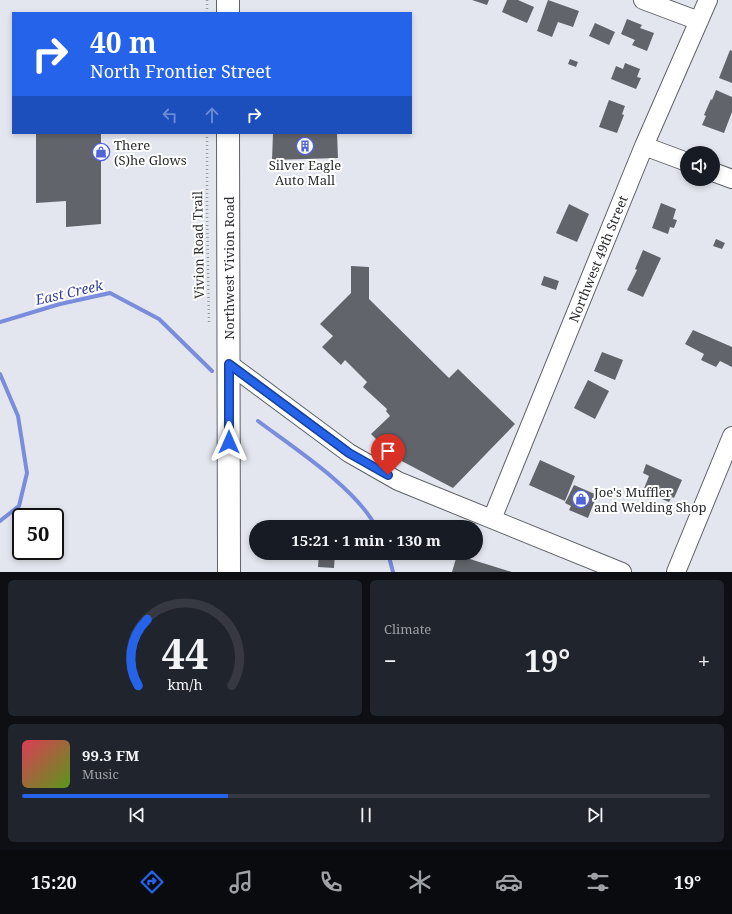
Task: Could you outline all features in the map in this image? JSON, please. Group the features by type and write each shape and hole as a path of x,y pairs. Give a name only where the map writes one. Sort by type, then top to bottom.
{"main road":[{"path":"228,0 228,12"},
{"name":"Northwest Vivion Road","path":"228,134 229,572"}],"street":[{"path":"643,0 699,21"},
{"name":"Northwest 49th Street","path":"492,519 644,146 708,0"},
{"path":"644,146 680,159"},
{"path":"720,175 732,179"},
{"path":"229,364 349,453 398,481 622,572"},
{"path":"676,572 732,436"}],"path":[{"path":"207,0 207,12"},
{"name":"Vivion Road Trail","path":"207,134 209,328"}],"building":[{"path":"472,0 489,0 487,5"},
{"path":"507,0 518,0 534,7 527,23 502,12"},
{"path":"548,0 579,11 573,27 558,22 552,37 537,31"},
{"path":"627,19 642,25 640,28 654,33 647,51 632,45 635,40 621,34"},
{"path":"595,23 615,32 609,45 589,36"},
{"path":"730,50 732,51 732,83 719,78"},
{"path":"570,59 578,62 576,67 568,64"},
{"path":"625,63 640,69 637,77 641,78 636,89 611,79 616,66 623,69"},
{"path":"716,90 732,97 732,112 724,133 702,125 706,116 704,115"},
{"path":"609,100 625,106 622,114 624,115 617,133 599,127"},
{"path":"36,134 101,134 101,224 66,227 66,201 36,203"},
{"name":"Silver Eagle Auto Mall","path":"273,134 337,134 338,158 272,160"},
{"path":"661,203 676,209 673,219 677,220 674,228 670,227 668,234 652,228"},
{"path":"569,204 589,214 577,242 556,233"},
{"path":"716,239 725,243 722,249 713,246"},
{"path":"643,250 661,258 643,297 627,290 637,270 635,269"},
{"path":"351,266 369,267 369,299 449,378 458,369 515,424 453,488 394,457 371,434 390,416 386,411 387,409 363,387 367,382 345,360 341,365 322,347 333,336 320,324 351,293"},
{"path":"544,276 559,281 556,290 541,285"},
{"path":"693,330 732,347 732,367 720,361 716,367 701,360 704,354 685,344"},
{"path":"602,352 623,360 615,380 594,371"},
{"path":"588,380 609,391 595,419 574,408"},
{"path":"540,460 575,476 565,501 529,485"},
{"path":"646,464 682,480 674,498 672,497 669,502 643,491 649,476 643,473"},
{"name":"Joe's Muffler and Welding Shop","path":"574,485 597,495 588,518 569,510 571,506 565,503"},
{"path":"318,560 335,560 334,568 318,567"},
{"path":"456,560 473,560 512,572 452,572"}],"waterway":[{"name":"East Creek","path":"0,322 60,304 110,293 159,319 212,371"},
{"path":"0,374 18,416 27,473 19,506 0,521"},
{"name":"East Creek","path":"258,421 306,456 339,483 367,512 372,520"},
{"name":"East Creek","path":"390,560 393,572"}],"place":[{"name":"Silver Eagle Auto Mall","path":"305,146"},
{"name":"There (S)he Glows","path":"101,152"},
{"name":"Joe's Muffler and Welding Shop","path":"581,499"}],"route":[{"path":"229,442 229,364 349,453 388,475"}]}
